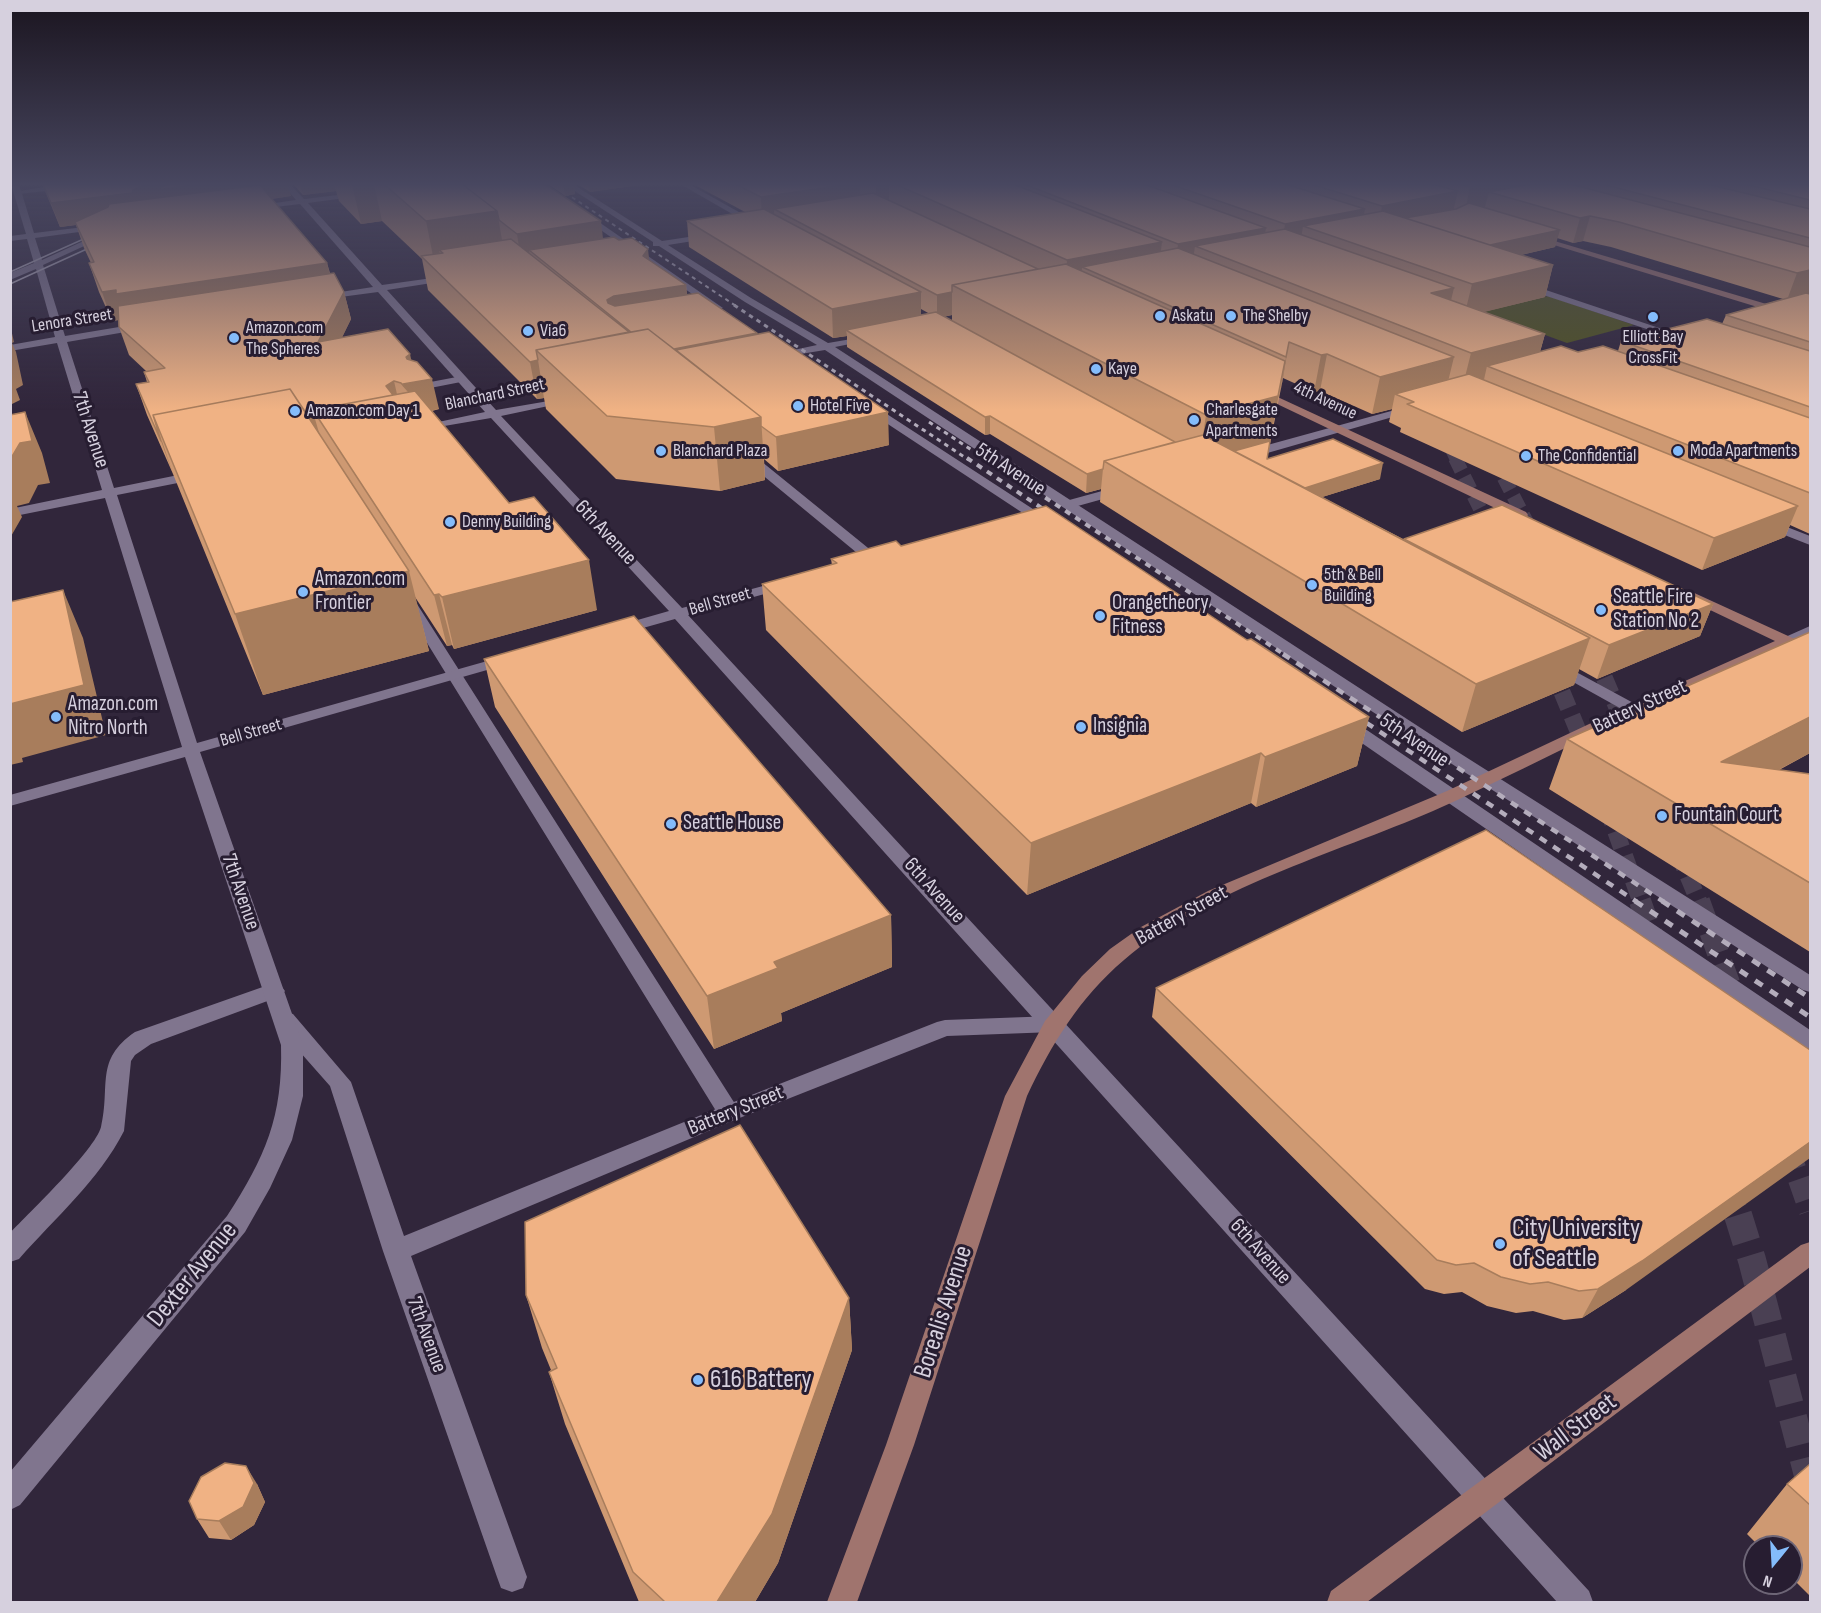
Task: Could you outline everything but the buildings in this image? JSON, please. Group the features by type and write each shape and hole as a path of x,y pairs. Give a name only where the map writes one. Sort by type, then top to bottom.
{"main road":[{"name":"7th Avenue","path":"38,259 191,750 283,1019 340,1082 396,1251 512,1577"},
{"path":"10,277 49,259"},
{"name":"6th Avenue","path":"356,259 493,414 680,613 1578,1602"},
{"path":"650,259 719,309 703,307"},
{"name":"5th Avenue","path":"685,259 826,346 1487,780 1810,985"},
{"path":"1611,259 1810,320"},
{"path":"315,299 463,275"},
{"path":"1511,281 1692,341"},
{"path":"1750,314 1790,305"},
{"name":"Lenora Street","path":"10,348 152,325"},
{"path":"1653,342 1696,329"},
{"path":"763,359 881,335"},
{"path":"778,347 802,363"},
{"path":"420,387 462,379"},
{"name":"4th Avenue","path":"1242,383 1529,519"},
{"name":"Blanchard Street","path":"408,430 586,395"},
{"name":"5th Avenue","path":"860,401 1062,533"},
{"path":"1230,459 1427,404"},
{"path":"738,449 878,558 851,565"},
{"path":"10,513 213,472"},
{"path":"1018,519 1135,486"},
{"path":"1757,519 1810,541"},
{"name":"Bell Street","path":"608,633 796,581"},
{"path":"1678,589 1810,652"},
{"path":"402,591 729,1113"},
{"name":"Battery Street","path":"396,1251 729,1113 945,1028 1054,1024 1101,968 1130,944 1172,916 1267,871 1453,796 1634,709 1810,631"},
{"path":"1537,656 1634,709"},
{"name":"Bell Street","path":"10,801 520,657"},
{"name":"5th Avenue","path":"1330,713 1810,1041"},
{"path":"10,1251 19,1230 95,1158 112,1131 120,1060 127,1049 143,1038 274,990"},
{"name":"Dexter Avenue","path":"10,1495 204,1264 236,1224 262,1184 280,1146 290,1110 295,1076 292,1046 283,1019"},
{"name":"Borealis Avenue","path":"842,1602 900,1445 1016,1096 1035,1054 1054,1024"},
{"name":"Wall Street","path":"1342,1602 1810,1253"}],"shaded area":[{"path":"1548,296 1634,325 1567,343 1482,312"}],"tunnel":[{"path":"1444,437 1455,460"},
{"path":"1455,458 1492,533"},
{"path":"1494,459 1531,530"},
{"path":"1594,654 1628,733"},
{"path":"1552,668 1586,750"},
{"path":"1607,807 1641,902"},
{"path":"1678,852 1699,902"},
{"path":"1640,901 1655,943"},
{"path":"1699,901 1733,994"},
{"path":"1788,1148 1810,1211"},
{"path":"1729,1187 1738,1216"},
{"path":"1738,1215 1752,1260 1810,1483"}],"tram line":[{"path":"10,272 38,259"},
{"path":"10,284 64,259"}],"railway":[{"path":"666,259 736,306"},
{"path":"734,305 969,460"},
{"path":"929,422 987,460"},
{"path":"967,458 1055,517"},
{"path":"985,458 1285,655"},
{"path":"1283,654 1664,902"},
{"path":"1353,714 1637,902"},
{"path":"1635,901 1810,1017"},
{"path":"1662,901 1810,998"}],"place":[{"name":"Askatu","path":"1160,316"},
{"name":"The Shelby","path":"1231,316"},
{"name":"Elliott Bay CrossFit","path":"1653,317"},
{"name":"Via6","path":"528,331"},
{"name":"Amazon.com The Spheres","path":"234,338"},
{"name":"Kaye","path":"1096,369"},
{"name":"Hotel Five","path":"798,406"},
{"name":"Amazon.com Day 1","path":"295,411"},
{"name":"Charlesgate Apartments","path":"1194,420"},
{"name":"Blanchard Plaza","path":"661,451"},
{"name":"Moda Apartments","path":"1678,451"},
{"name":"The Confidential","path":"1526,456"},
{"name":"Denny Building","path":"450,522"},
{"name":"5th & Bell Building","path":"1312,585"},
{"name":"Amazon.com Frontier","path":"303,592"},
{"name":"Seattle Fire Station No 2","path":"1601,610"},
{"name":"Orangetheory Fitness","path":"1100,616"},
{"name":"Amazon.com Nitro North","path":"56,717"},
{"name":"Insignia","path":"1081,727"},
{"name":"Fountain Court","path":"1662,816"},
{"name":"Seattle House","path":"671,824"},
{"name":"City University of Seattle","path":"1500,1244"},
{"name":"616 Battery","path":"698,1380"}]}
